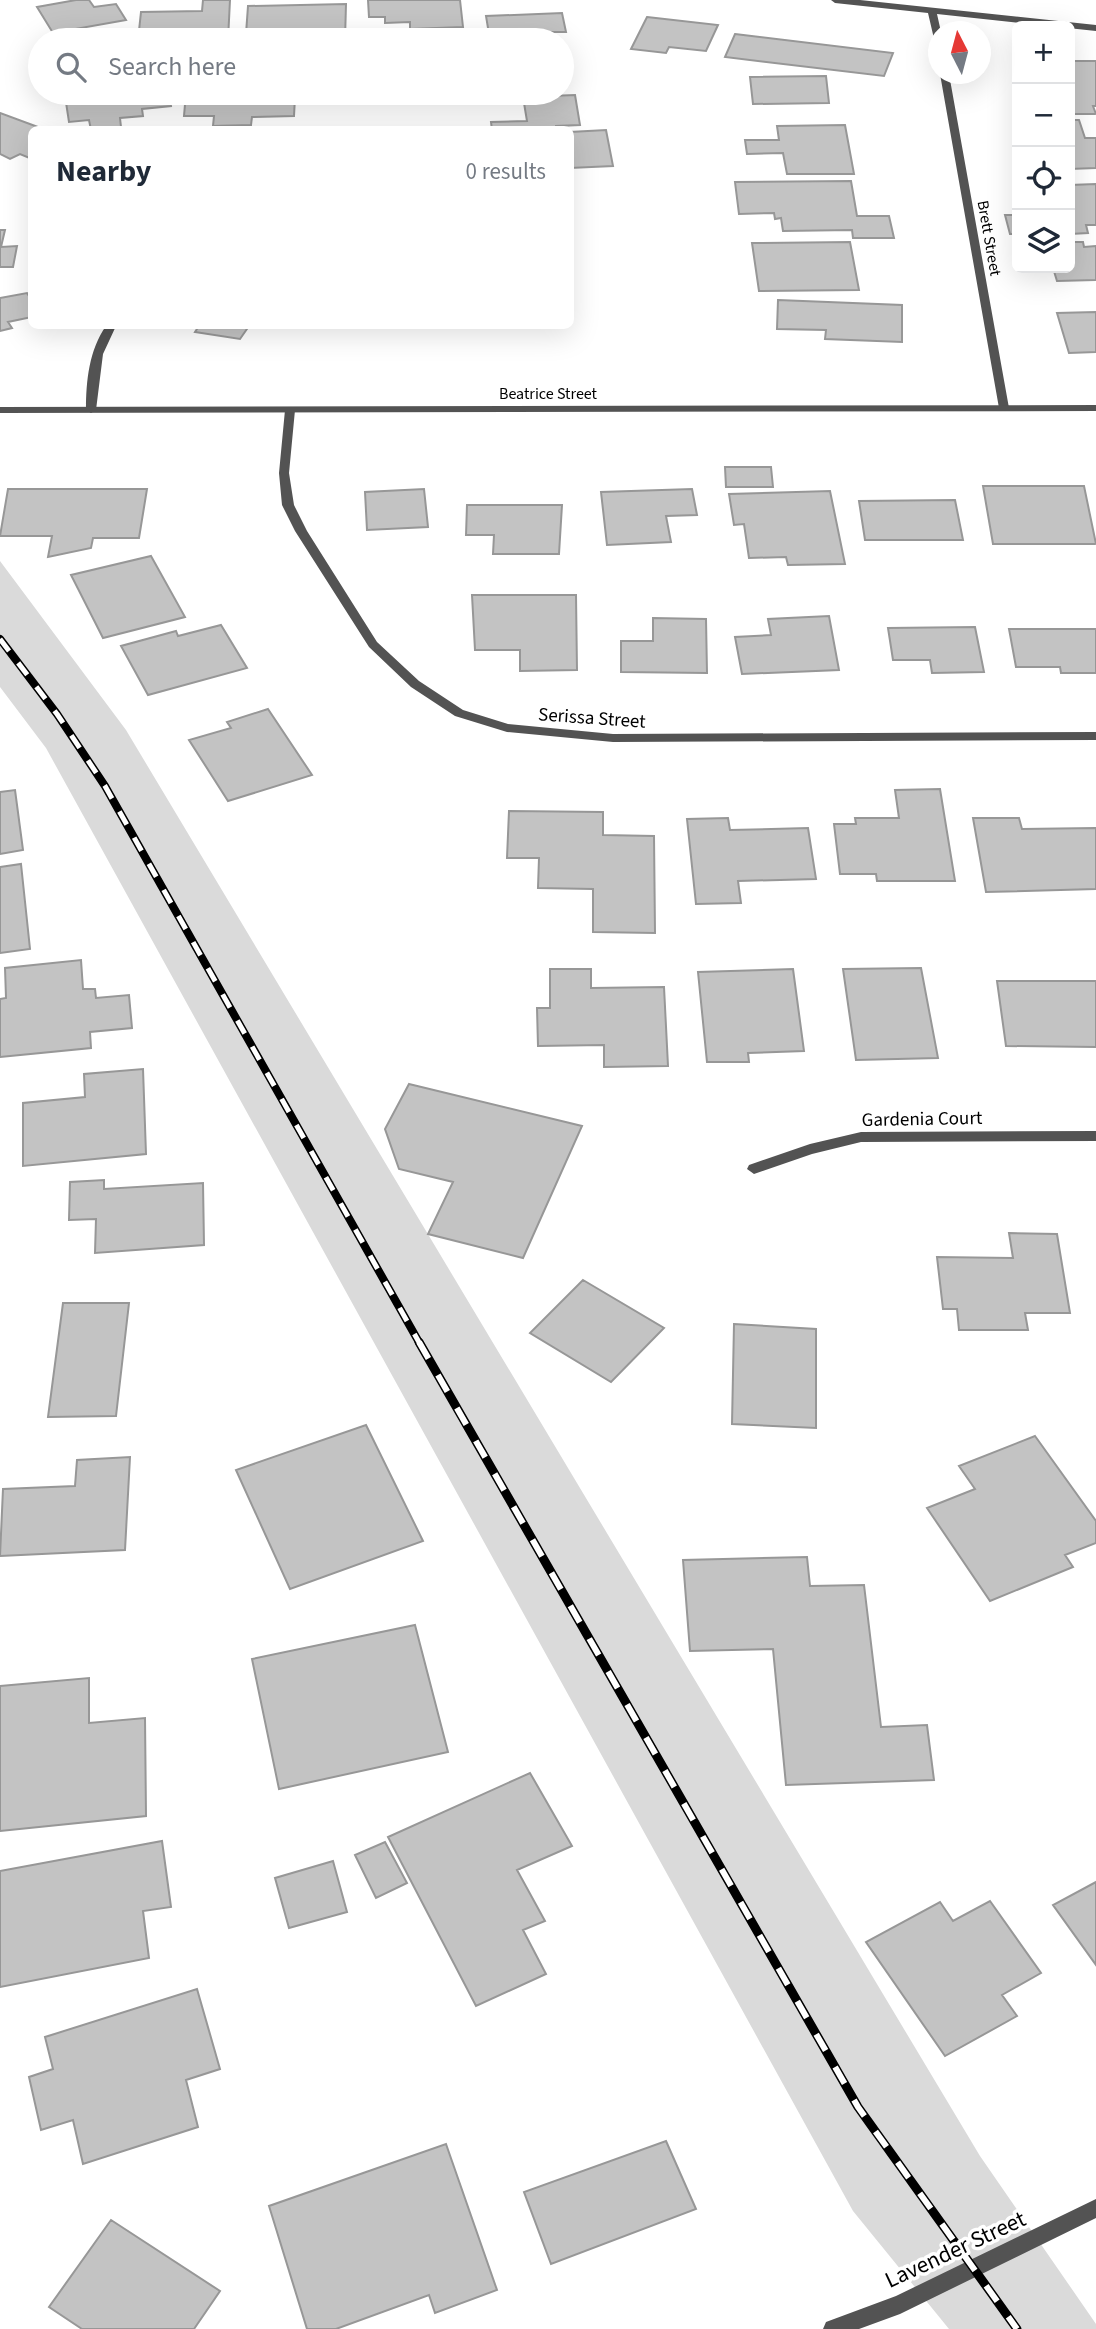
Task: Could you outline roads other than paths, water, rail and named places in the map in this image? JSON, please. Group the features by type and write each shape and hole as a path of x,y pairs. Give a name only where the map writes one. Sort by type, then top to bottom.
{"street":[{"path":"835,0 1096,29"},
{"path":"932,10 934,21"},
{"name":"Brett Street","path":"946,84 1004,408"},
{"path":"91,410 96,359 108,329"},
{"name":"Beatrice Street","path":"0,410 1096,408"},
{"name":"Serissa Street","path":"290,410 284,473 288,505 300,531 373,644 415,684 459,713 507,728 613,738 1096,736"},
{"name":"Gardenia Court","path":"754,1169 810,1149 861,1137 1096,1136"},
{"name":"Lavender Street","path":"833,2329 900,2304 1096,2208"}],"railway":[{"path":"0,639 57,714 105,786 420,1344"},
{"path":"419,1342 858,2107 1017,2329"}]}
